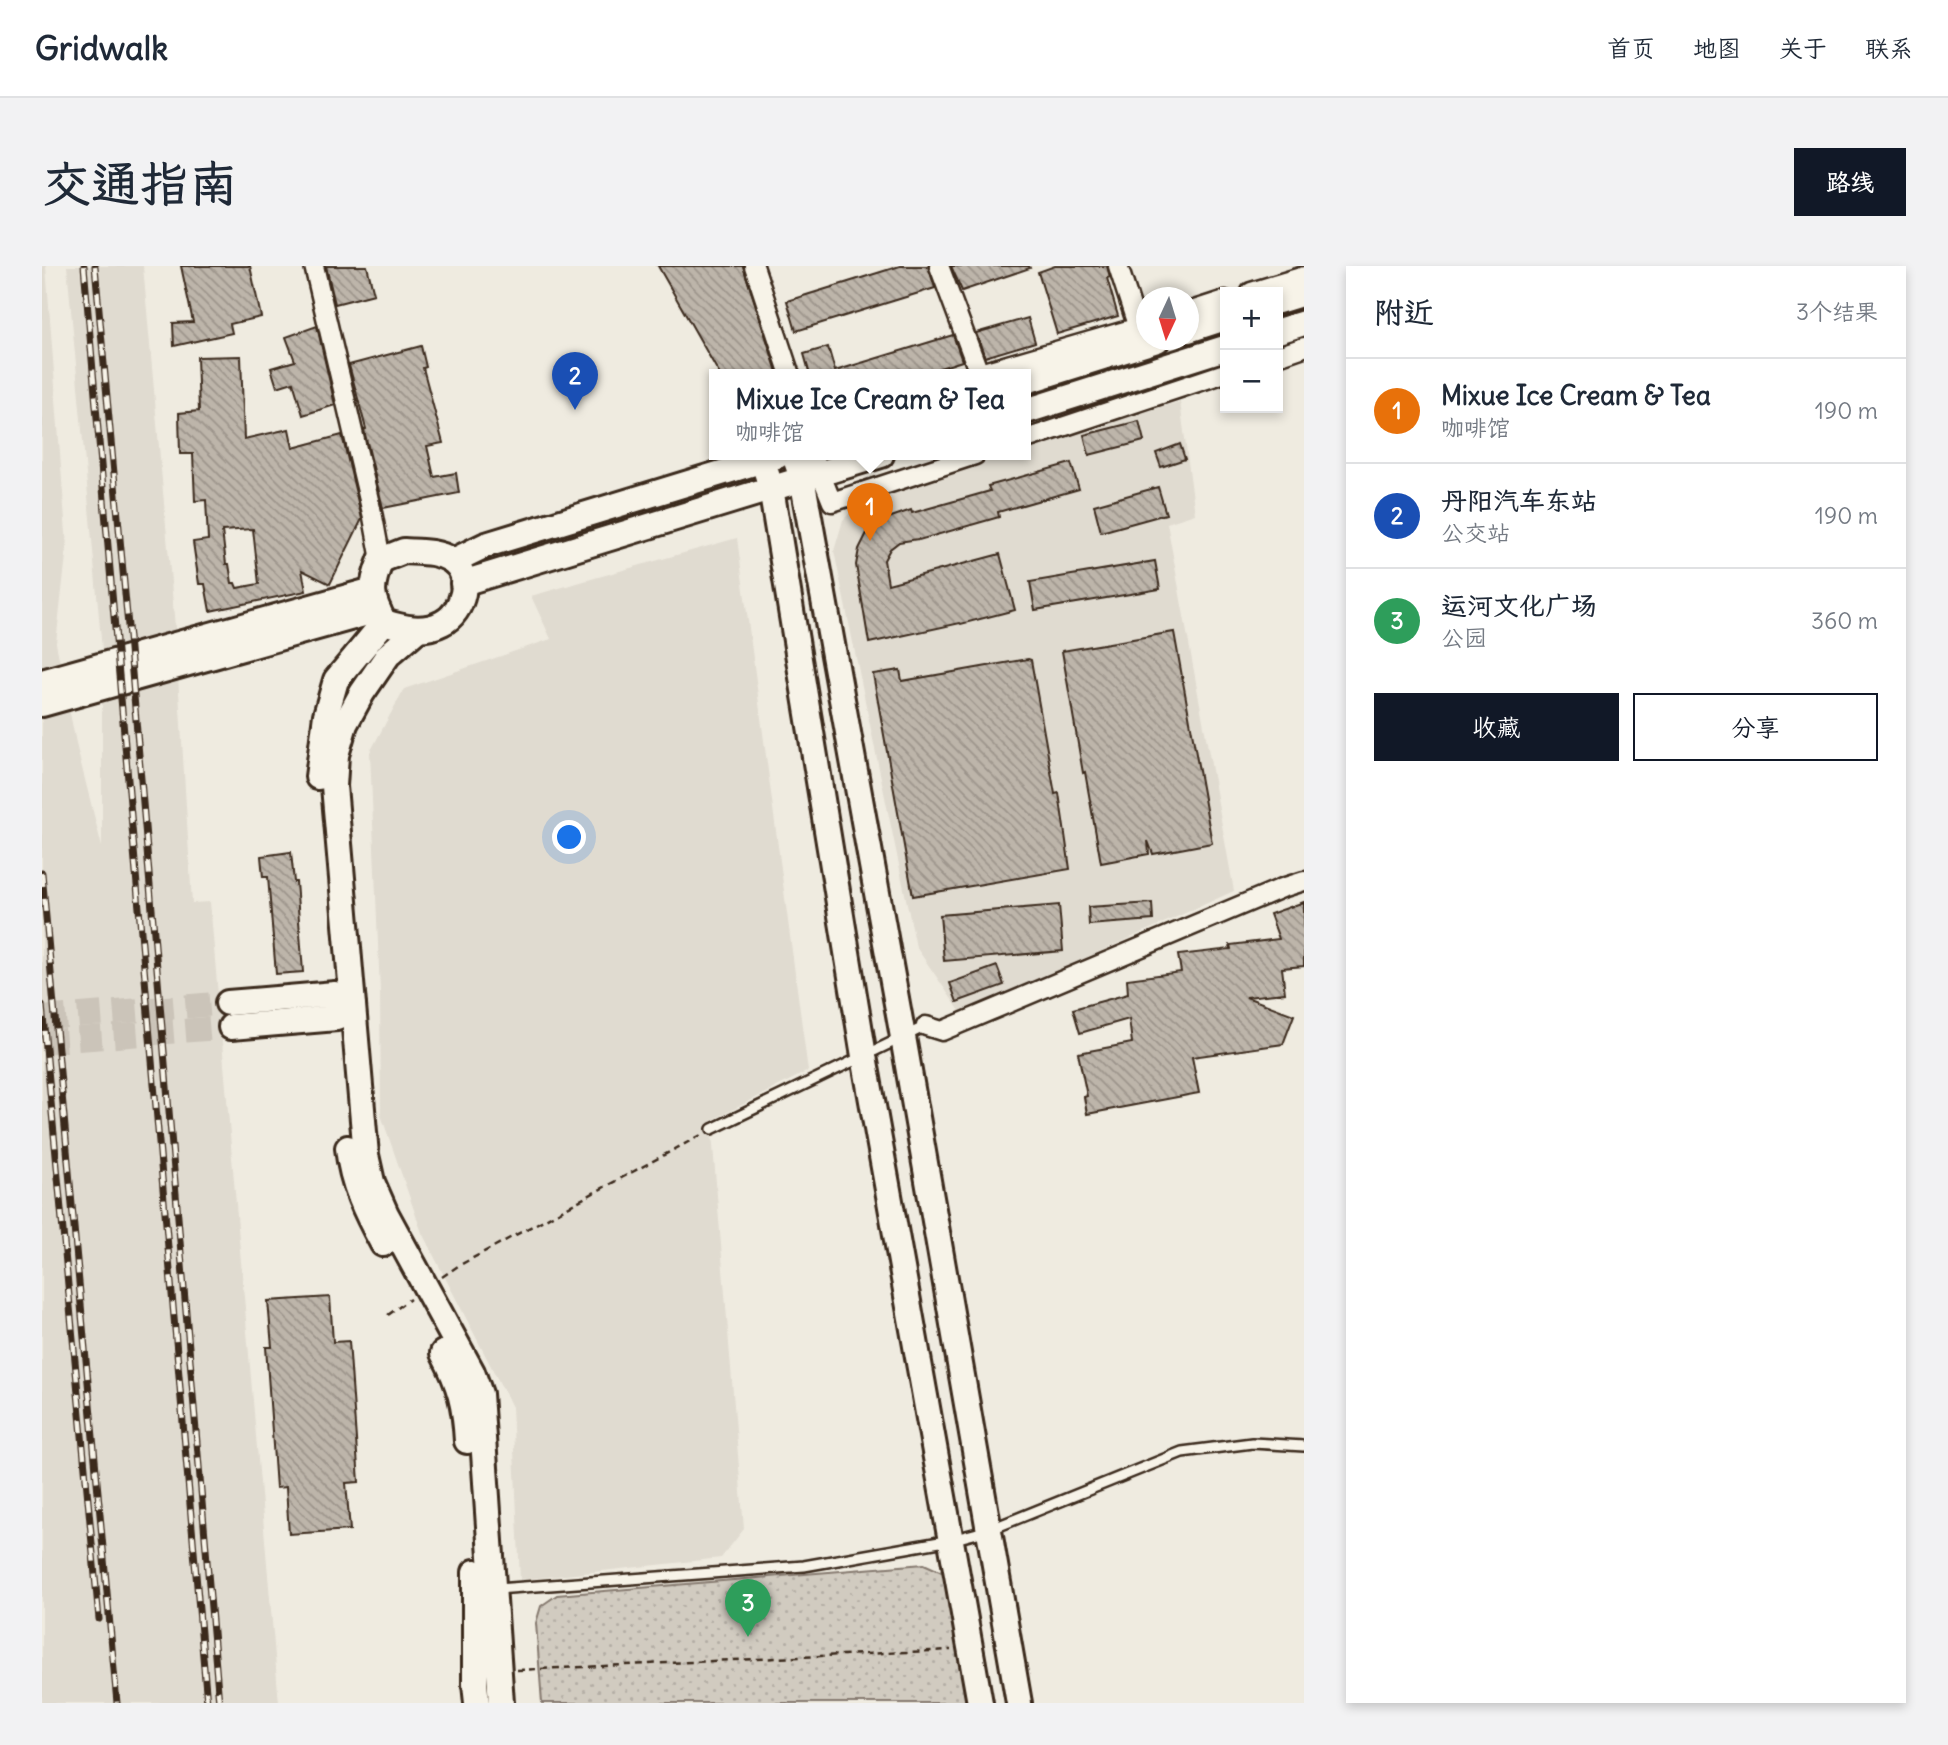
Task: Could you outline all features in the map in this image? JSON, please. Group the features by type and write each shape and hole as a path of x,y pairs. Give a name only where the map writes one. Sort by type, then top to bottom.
{"street":[{"path":"314,266 373,517 381,560 372,580 378,607 402,628 418,629 441,624 456,613 463,594 458,572 433,553 404,551 381,560"},
{"path":"754,266 788,369"},
{"path":"939,266 974,369"},
{"path":"1118,266 1136,306"},
{"path":"1268,287 1304,276"},
{"path":"1283,299 1304,293"},
{"path":"1199,308 1220,302"},
{"path":"1199,326 1220,320"},
{"path":"1283,329 1304,323"},
{"path":"996,369 1136,334"},
{"path":"1031,379 1136,336"},
{"path":"1283,354 1304,347"},
{"path":"1031,409 1220,350"},
{"path":"1031,437 1220,375"},
{"path":"458,572 486,545 765,460"},
{"path":"772,460 771,488 864,1056 980,1703"},
{"path":"458,572 771,488 807,465 844,460"},
{"path":"807,465 832,502 960,460"},
{"path":"807,465 1019,1703"},
{"path":"42,682 378,607"},
{"path":"42,704 378,607"},
{"path":"378,607 336,680 326,715 317,786 342,1006 372,1182 419,1293 472,1372 480,1394 484,1590 475,1684 477,1703"},
{"path":"342,1006 334,786 336,755 345,723 362,693 388,655 418,629"},
{"path":"926,1026 942,1031 1304,881"},
{"path":"230,1015 342,1006"},
{"path":"484,1590 502,1703"}],"lane":[{"path":"712,1129 926,1026"},
{"path":"484,1590 804,1566 951,1540 989,1530 1182,1452 1252,1443 1304,1446"}],"path":[{"path":"388,1315 458,1266 712,1129"},
{"path":"498,1669 552,1669 960,1650"}],"shaded area":[{"path":"42,266 46,266 67,547 56,643 77,748 102,847 102,650 67,266 143,266 175,627 192,903 210,902 279,1703 42,1703"},
{"path":"1180,402 1195,514 1167,523 1234,891 962,1014 916,947 834,551 843,520 861,502 991,460 1031,460 1031,447 1149,409"},
{"path":"737,538 808,1071 711,1121 744,1529 721,1558 520,1580 512,1407 422,1233 381,1115 380,992 370,752 404,689 551,639 531,596"},
{"path":"924,1564 944,1573 952,1593 967,1703 542,1703 536,1623 541,1606 557,1595"}],"building":[{"path":"181,266 250,266 261,317 230,324 232,333 174,346 173,323 193,322"},
{"path":"326,266 367,266 374,294 335,304"},
{"path":"658,266 743,266 776,369 717,369"},
{"path":"900,266 928,266 935,288 796,331 787,301"},
{"path":"951,266 1029,266 1030,268 962,291"},
{"path":"1055,266 1107,266 1110,277 1107,278 1118,316 1057,334 1038,272"},
{"path":"1028,318 1035,342 985,357 976,333"},
{"path":"317,326 335,405 303,415 293,382 277,387 271,368 295,361 286,337"},
{"path":"953,335 962,361 937,369 842,369"},
{"path":"421,346 426,367 423,368 443,443 427,446 434,477 456,473 459,493 383,508 349,365"},
{"path":"828,347 834,369 808,369 804,354"},
{"path":"241,356 244,439 289,429 293,448 342,435 362,519 330,584 302,570 306,591 210,611 205,584 199,584 193,542 208,540 206,500 195,501 193,454 180,454 179,413 199,411 197,357","holes":["253,529 259,584 237,588 235,583 232,583 229,564 226,564 222,531"]},
{"path":"1139,421 1144,441 1089,455 1084,435"},
{"path":"1180,444 1185,459 1161,467 1156,453"},
{"path":"1071,463 1079,489 998,512 999,517 919,540 899,542 890,549 884,560 888,584 1000,554 1015,610 869,643 856,565 859,549 869,529 880,521 911,510 912,513 990,491 988,486"},
{"path":"1158,487 1166,514 1101,532 1094,505"},
{"path":"1155,561 1160,589 1035,610 1030,582"},
{"path":"1174,632 1212,843 1153,854 1148,841 1149,854 1101,863 1062,651"},
{"path":"1031,660 1055,794 1059,793 1070,869 913,896 873,674 900,670 902,681"},
{"path":"291,852 303,972 276,974 268,877 263,877 261,856"},
{"path":"1304,902 1304,966 1282,968 1285,993 1246,997 1294,1015 1283,1044 1192,1057 1199,1093 1087,1114 1084,1097 1087,1096 1078,1053 1132,1043 1129,1019 1080,1033 1073,1009 1128,994 1127,979 1181,972 1178,955 1231,949 1230,945 1279,939 1270,914"},
{"path":"1152,903 1153,920 1089,925 1088,907"},
{"path":"1059,905 1063,951 944,961 940,915"},
{"path":"997,966 1004,985 957,1002 950,983"},
{"path":"330,1297 333,1342 349,1341 359,1482 346,1483 350,1530 289,1534 286,1487 276,1488 266,1347 272,1347 268,1301"}],"tunnel":[{"path":"42,1018 228,1003"},
{"path":"42,1042 231,1027"}],"railway":[{"path":"84,266 207,1703"},
{"path":"95,266 219,1703"},
{"path":"42,873 117,1703"},
{"path":"42,1005 99,1619"}],"place":[{"name":"丹阳汽车东站","path":"575,410"},
{"name":"Mixue Ice Cream & Tea","path":"870,541"},
{"name":"运河文化广场","path":"748,1637"}]}
